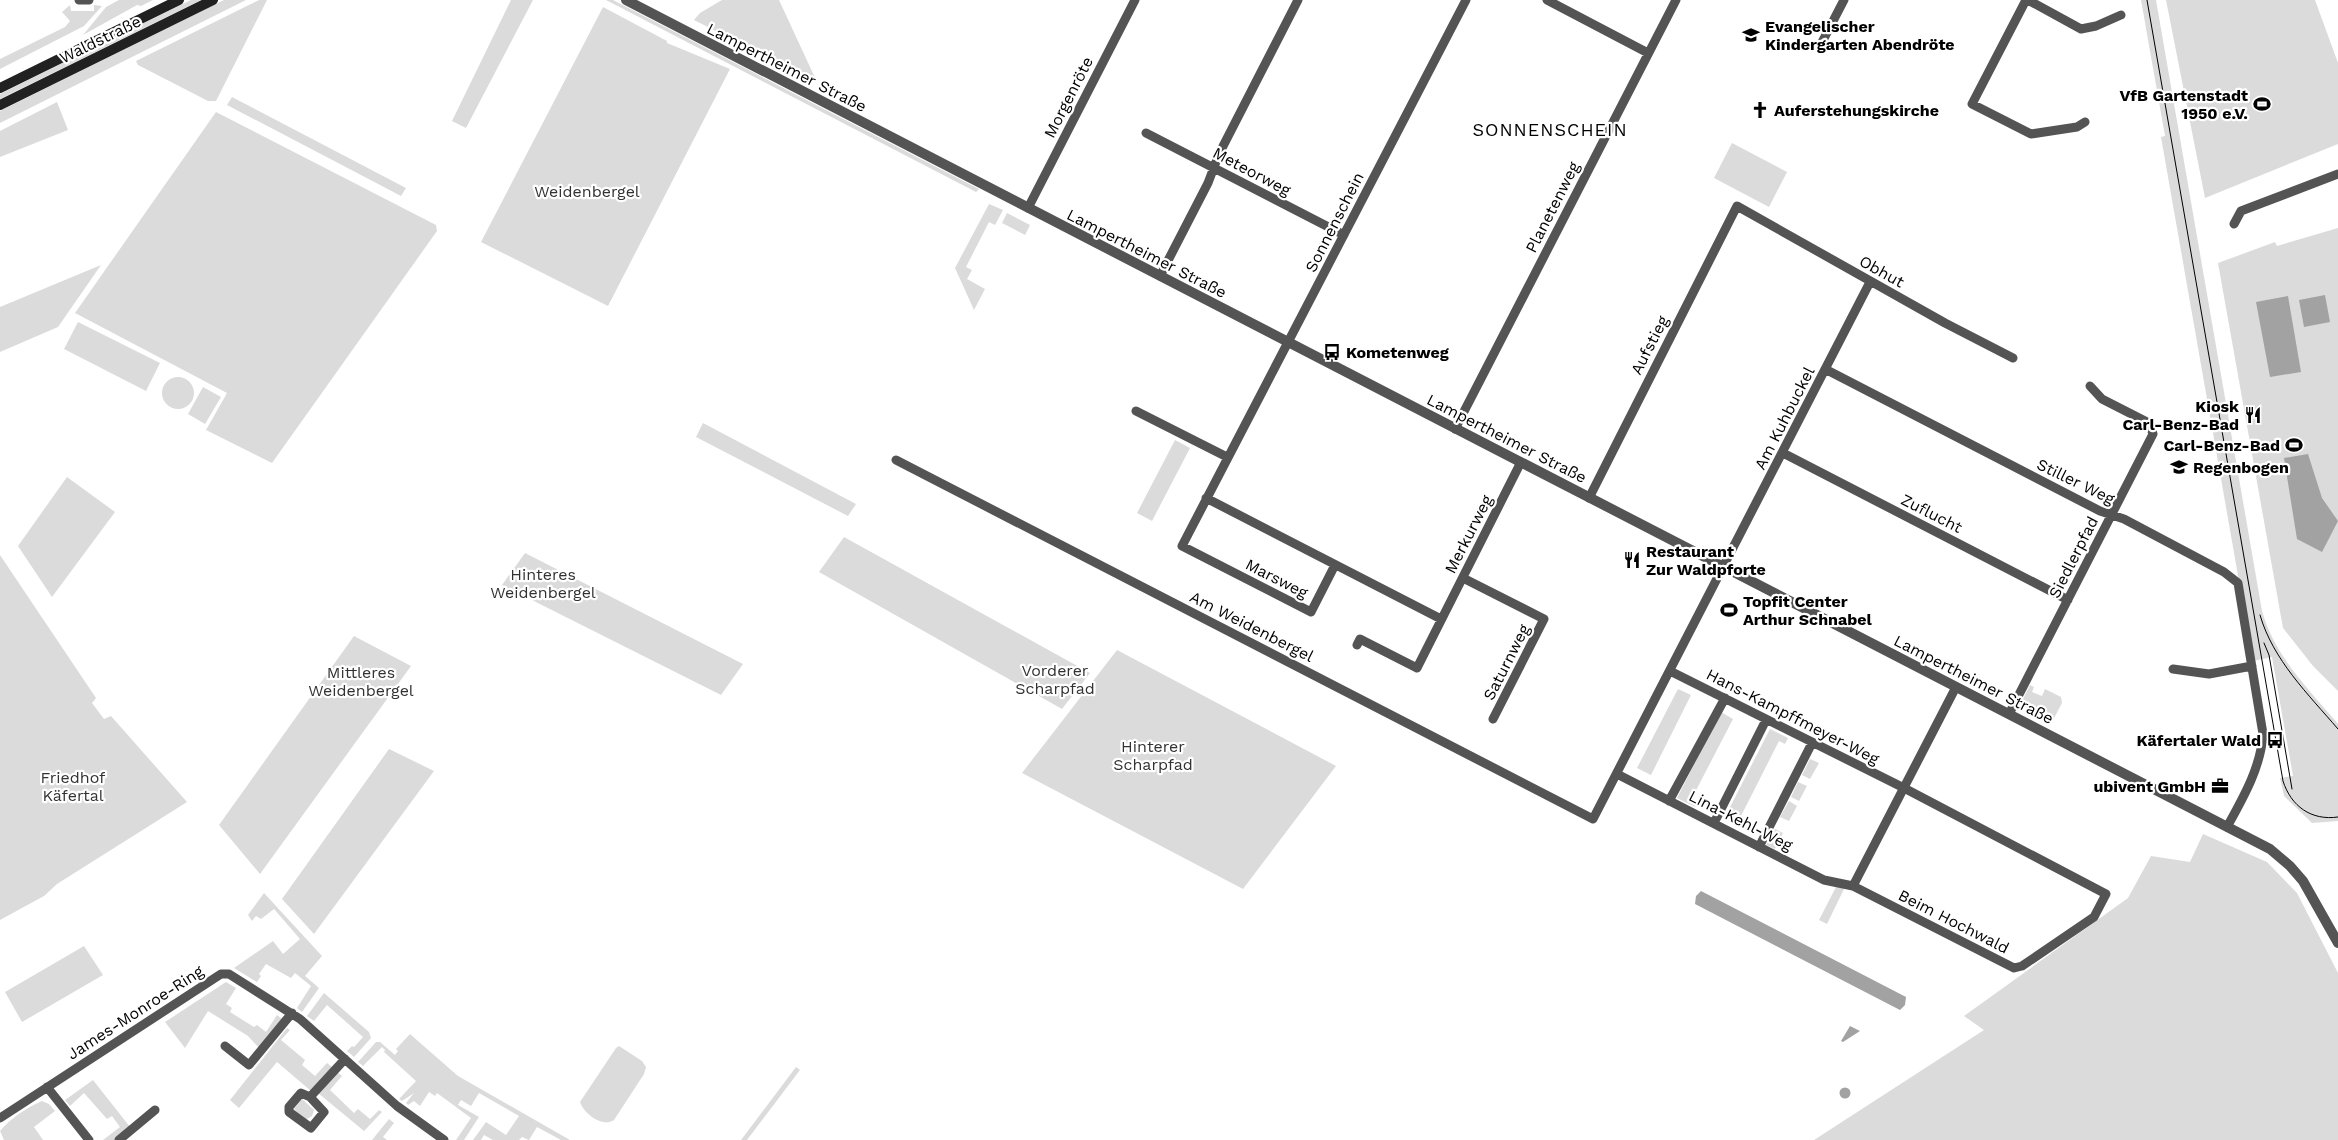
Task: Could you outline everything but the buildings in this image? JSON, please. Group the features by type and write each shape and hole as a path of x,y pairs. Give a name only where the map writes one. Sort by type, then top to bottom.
{"main road":[{"name":"Waldstraße","path":"0,88 179,0"},
{"name":"Waldstraße","path":"0,105 213,0"}],"street":[{"path":"79,0 89,0"},
{"name":"Lampertheimer Straße","path":"626,0 2270,849 2304,880 2338,943"},
{"name":"Morgenröte","path":"1028,208 1135,0"},
{"path":"1160,276 1298,0"},
{"name":"Sonnenschein","path":"1182,546 1466,0"},
{"path":"1546,0 1648,53"},
{"name":"Planetenweg","path":"1455,428 1676,0"},
{"path":"1819,48 1844,0"},
{"path":"2085,122 2077,127 2031,134 1972,104 2027,0 2081,29 2096,26 2121,15"},
{"name":"Meteorweg","path":"1146,133 1344,235"},
{"path":"2234,224 2241,210 2338,174"},
{"name":"Obhut","path":"1737,206 1870,282 2013,358"},
{"name":"Aufstieg","path":"1589,498 1737,206"},
{"name":"Am Kuhbuckel","path":"1724,568 1870,282"},
{"name":"Stiller Weg","path":"1825,369 2224,572 2238,583 2263,734 2262,752 2257,768 2227,826"},
{"name":"Siedlerpfad","path":"2009,714 2153,434 2149,423 2102,399 2090,386"},
{"path":"1136,411 1227,457"},
{"name":"Zuflucht","path":"1783,453 2068,600"},
{"name":"Am Weidenbergel","path":"896,460 1593,819 1617,774"},
{"name":"Merkurweg","path":"1357,645 1360,639 1417,668 1521,462"},
{"path":"1206,498 1442,619"},
{"name":"Marsweg","path":"1182,546 1311,612 1335,565"},
{"path":"1617,774 1724,568"},
{"name":"Saturnweg","path":"1463,578 1544,619 1493,719"},
{"path":"2173,669 2209,674 2252,666"},
{"name":"Hans-Kampffmeyer-Weg","path":"1670,671 1904,788"},
{"path":"1853,886 1956,687"},
{"path":"1669,801 1725,698"},
{"path":"1714,824 1766,720"},
{"path":"1759,847 1812,743"},
{"name":"Lina-Kehl-Weg","path":"1617,774 1824,880 1853,886"},
{"name":"Beim Hochwald","path":"1853,886 2014,968 2022,966 2094,917 2106,894 1904,788"},
{"name":"James-Monroe-Ring","path":"0,1118 224,973 234,976 292,1013 407,1115 444,1140"},
{"path":"225,1046 249,1065 292,1013"},
{"path":"310,1097 345,1059"},
{"path":"47,1087 89,1140"},
{"path":"119,1140 155,1110"}],"green space":[{"path":"119,0 153,0 141,6 137,5 83,35 106,7"},
{"path":"191,0 201,0 0,99 0,94"},
{"path":"224,0 246,0 0,123 0,111"},
{"path":"259,0 267,0 216,101 208,101 138,65 136,61"},
{"path":"511,0 533,0 466,128 452,121"},
{"path":"606,0 613,0 979,189 976,192"},
{"path":"722,0 779,0 817,82 694,20 700,13"},
{"path":"2141,0 2156,0 2262,611 2275,643 2284,657 2304,685 2338,724 2338,821 2312,823 2284,796 2280,778 2293,776 2272,657 2253,661 2161,137 2165,136"},
{"name":"VfB Gartenstadt 1950 e.V.","path":"2166,0 2315,0 2338,63 2338,144 2205,198"},
{"path":"70,5 71,11 94,11 94,5 102,6 84,26 0,69 0,59 65,27 70,21 62,12"},
{"name":"Weidenbergel","path":"603,7 667,41 667,43 730,69 608,306 481,242"},
{"path":"232,97 406,188 401,196 227,105"},
{"path":"57,102 68,130 0,157 0,131"},
{"path":"216,112 436,225 437,231 272,463 206,430 227,393 75,313"},
{"path":"1732,143 1787,172 1769,207 1714,178"},
{"path":"989,204 1003,210 995,225 989,222 966,267 972,270 967,279 985,289 974,310 955,268"},
{"path":"1007,213 1030,225 1025,235 1002,223"},
{"name":"Carl-Benz-Bad","path":"2338,228 2338,691 2313,666 2283,628 2218,263 2275,242 2277,246"},
{"path":"101,265 58,327 0,352 0,307"},
{"path":"78,322 160,363 146,391 64,349"},
{"path":"178,377 184,378 189,382 193,387 193,399 189,404 184,408 178,409 172,408 167,404 163,399 162,393 163,387 167,382 172,378"},
{"path":"203,387 221,397 205,424 188,414"},
{"path":"703,423 856,504 848,516 696,437"},
{"path":"1175,440 1190,448 1152,521 1137,513"},
{"path":"67,477 115,512 52,597 18,546"},
{"name":"Vorderer Scharpfad","path":"844,537 1090,673 1062,709 819,572"},
{"name":"Hinteres Weidenbergel","path":"525,553 743,664 721,695 502,585"},
{"name":"Friedhof Käfertal","path":"0,555 96,698 92,703 104,719 111,716 187,802 57,884 44,896 0,920"},
{"name":"Mittleres Weidenbergel","path":"354,636 411,666 260,874 219,825"},
{"name":"Hinterer Scharpfad","path":"1117,650 1336,766 1243,889 1022,773"},
{"path":"2030,685 2034,687 2032,692 2042,696 2045,689 2061,697 2062,703 2052,722 2020,705"},
{"path":"1678,689 1691,695 1651,775 1637,768"},
{"path":"1721,712 1733,719 1691,800 1697,803 1695,807 1677,798"},
{"path":"1770,729 1788,738 1785,744 1779,741 1741,816 1746,819 1744,824 1726,815"},
{"path":"389,749 434,771 314,934 282,899"},
{"path":"1810,759 1819,763 1810,779 1802,775"},
{"path":"1798,782 1807,786 1799,801 1791,797"},
{"path":"1789,801 1797,806 1789,821 1780,817"},
{"path":"1775,829 1783,833 1775,849 1766,845"},
{"path":"2203,834 2267,862 2297,893 2338,973 2338,1140 1814,1140 1984,1030 1964,1016 2128,898 2151,856 2190,862"},
{"path":"1840,886 1844,889 1827,924 1819,920 1836,887"},
{"path":"264,893 322,956 305,976 319,988 302,1012 297,1008 311,986 295,973 291,978 266,964 259,974 261,976 257,982 234,968 273,941 283,954 300,939 274,909 261,919 256,916 252,921 248,915"},
{"path":"84,946 103,975 22,1022 5,992"},
{"path":"226,982 236,988 226,1004 232,1008 230,1012 254,1027 257,1025 266,1032 277,1015 282,1019 259,1048 248,1036 208,1011 185,1048 165,1022"},
{"path":"324,993 369,1032 371,1038 354,1057 347,1051 352,1046 354,1047 363,1037 327,1005 314,1021 307,1016"},
{"path":"287,1028 290,1030 281,1040 305,1060 302,1065 315,1076 327,1063 332,1067 311,1091 277,1062 239,1108 230,1100"},
{"path":"410,1034 458,1076 570,1140 561,1140 537,1127 529,1140 522,1137 519,1140 493,1140 484,1135 481,1140 473,1140 486,1122 506,1135 519,1116 479,1093 471,1106 461,1100 458,1105 479,1117 464,1140 456,1140 471,1118 437,1093 435,1096 429,1092 420,1106 414,1101 408,1105 406,1103 414,1093 402,1101 399,1099 416,1081 384,1052 385,1050 382,1047 363,1066 358,1062 376,1042 380,1042 395,1055 398,1051 396,1049"},
{"path":"619,1046 642,1061 646,1067 644,1074 614,1120 610,1122 599,1121 585,1111 580,1102"},
{"path":"796,1067 800,1070 747,1140 741,1140"},
{"path":"337,1072 342,1076 330,1090 354,1113 358,1109 370,1119 379,1110 382,1112 364,1131 318,1093"},
{"path":"93,1080 130,1127 115,1140 103,1140 120,1127 112,1116 107,1119 84,1093 70,1106 65,1100"},
{"path":"302,1099 314,1110 312,1116 307,1119 302,1118 294,1109"},
{"path":"42,1101 49,1104 55,1111 34,1127 43,1140 4,1140 0,1131 4,1126 19,1114"},
{"path":"389,1119 394,1123 383,1137 387,1140 372,1140"}],"shaded area":[{"path":"2325,295 2330,322 2304,327 2299,300"},
{"path":"2288,296 2301,372 2270,377 2256,302"},
{"path":"2308,454 2322,498 2338,521 2322,552 2297,539 2284,458"},
{"path":"1701,891 1906,997 1905,1005 1900,1010 1695,904 1696,896"},
{"path":"1850,1026 1860,1031 1843,1042 1841,1041"},
{"path":"1843,1088 1847,1088 1850,1093 1849,1097 1843,1098 1840,1095 1840,1091"}],"tram line":[{"path":"2147,0 2283,781 2291,798 2303,810 2319,817 2338,817"},
{"path":"2260,615 2273,647 2282,662 2338,729"},
{"path":"2264,643 2269,655 2292,789"}],"place":[{"name":"Evangelischer Kindergarten Abendröte","path":"1751,35"},
{"name":"VfB Gartenstadt 1950 e.V.","path":"2262,104"},
{"name":"Auferstehungskirche","path":"1760,110"},
{"name":"Kometenweg","path":"1332,352"},
{"name":"Kiosk Carl-Benz-Bad","path":"2253,415"},
{"name":"Carl-Benz-Bad","path":"2294,445"},
{"name":"Regenbogen","path":"2179,467"},
{"name":"Restaurant Zur Waldpforte","path":"1632,560"},
{"name":"Topfit Center Arthur Schnabel","path":"1729,610"},
{"name":"Käfertaler Wald","path":"2275,740"},
{"name":"ubivent GmbH","path":"2220,786"}],"district":[{"name":"SONNENSCHEIN","path":"1550,130"}]}
